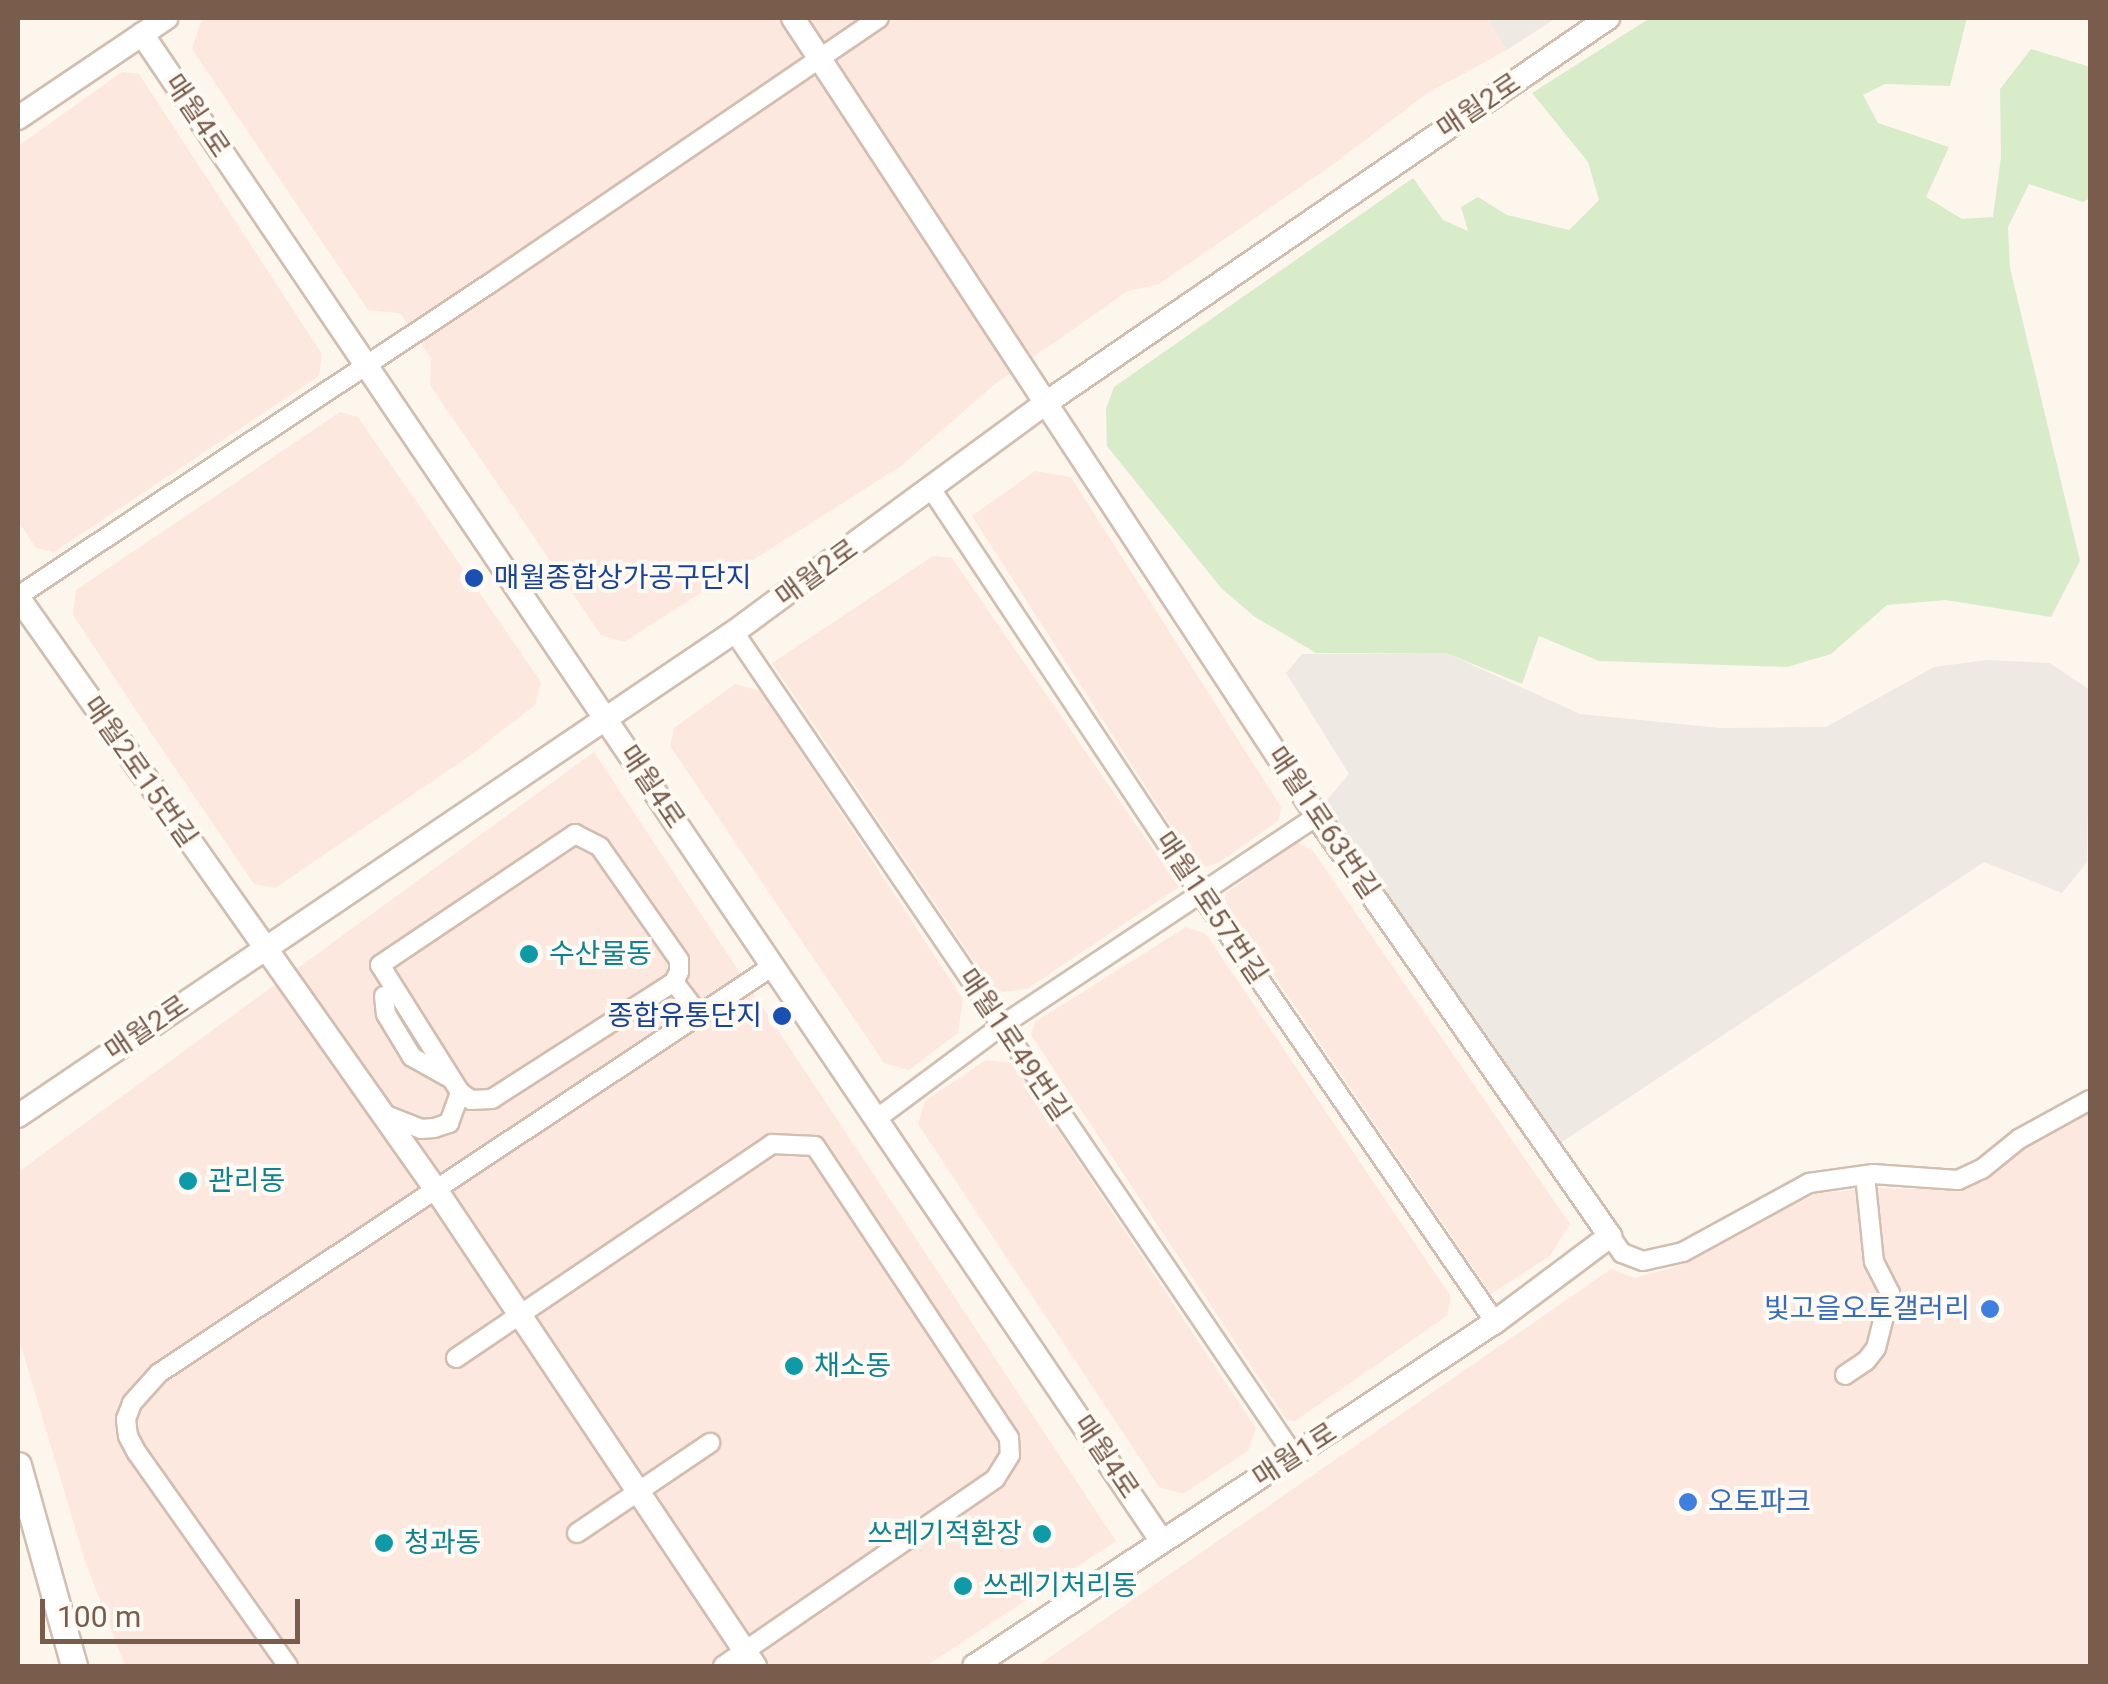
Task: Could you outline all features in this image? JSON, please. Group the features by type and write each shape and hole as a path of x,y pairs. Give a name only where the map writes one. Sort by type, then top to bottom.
{"main road":[{"path":"18,1465 74,1666"}],"street":[{"path":"18,118 166,18"},
{"name":"매월1로63번길","path":"793,18 1044,405 1318,816 1610,1236"},
{"path":"18,596 879,18"},
{"name":"매월2로","path":"18,1116 734,632 1044,405 1608,18"},
{"name":"매월4로","path":"142,34 363,366 500,558 1162,1540"},
{"name":"매월1로57번길","path":"932,490 1200,894 1495,1322"},
{"name":"매월2로15번길","path":"18,596 262,948 438,1191 750,1659"},
{"name":"매월1로49번길","path":"734,632 1294,1457"},
{"path":"879,1117 1001,1026 1318,816"},
{"path":"380,1112 421,1129 434,1128 449,1122 456,1086 380,965 575,834 600,847 679,960 674,982 492,1100 480,1103 456,1086 412,1057 386,1014 384,996"},
{"path":"288,1666 137,1453 126,1420 132,1403 159,1372 774,966"},
{"path":"674,982 700,1016"},
{"path":"1610,1236 1632,1258 1664,1257 1683,1252 1810,1182 1865,1174 1958,1180 1971,1176 2019,1139 2090,1100"},
{"path":"456,1358 772,1144 802,1142 815,1146 1009,1438 1010,1455 1004,1470 750,1659 723,1666"},
{"path":"1844,1375 1866,1362 1876,1348 1890,1293 1874,1262 1865,1174"},
{"name":"매월1로","path":"974,1666 1495,1322 1610,1236"},
{"path":"577,1533 710,1443"}],"shaded area":[{"path":"202,18 1486,18 1507,50 1426,94 1331,166 1159,284 1128,291 995,384 901,466 624,642 601,635 430,385 431,358 400,313 368,310 192,49"},
{"path":"1486,18 1556,18 1507,50"},
{"path":"122,72 139,74 322,354 319,376 54,552 36,548 18,520 18,146"},
{"path":"340,412 358,417 541,682 535,705 464,760 275,888 254,884 145,724 73,615 76,590"},
{"path":"1035,471 1071,477 1281,807 1279,820 1220,862 1207,867 1193,860 972,516"},
{"path":"933,556 952,558 1179,887 1027,989 1003,992 992,988 772,663"},
{"path":"1446,653 1580,714 1720,728 1826,727 1934,667 1987,660 2050,663 2090,690 2087,862 2062,893 1984,862 1559,1144 1325,802 1349,774 1286,673 1302,654"},
{"path":"735,684 761,691 963,999 958,1033 909,1070 884,1063 670,746 674,728"},
{"path":"594,752 1116,1541 926,1666 125,1666 85,1561 18,1336 18,1172"},
{"path":"1297,842 1313,851 1570,1224 1550,1256 1491,1294 1224,902 1226,893"},
{"path":"1186,927 1206,934 1451,1297 1447,1316 1295,1421 1287,1420 1031,1035 1035,1022"},
{"path":"986,1060 1013,1063 1256,1428 1248,1451 1183,1494 1159,1487 918,1124 925,1101"},
{"path":"2090,1112 2090,1666 1037,1666 1611,1269 1635,1278 1687,1263 1816,1193 1879,1188 1964,1190 2011,1156"}],"green space":[{"path":"1650,18 1967,18 1950,86 1885,84 1863,95 1878,123 1949,147 1926,197 1962,219 1993,217 2001,157 2000,89 2031,49 2090,67 2090,198 2083,202 2029,184 2008,227 2010,268 2080,561 2051,617 1946,600 1887,605 1831,654 1787,667 1599,661 1539,636 1522,684 1446,653 1316,653 1255,617 1221,588 1107,446 1106,409 1114,387 1413,178 1443,220 1468,231 1461,207 1478,197 1507,215 1569,230 1599,200 1588,162 1532,93"}],"place":[{"name":"매월종합상가공구단지","path":"474,578"},
{"name":"수산물동","path":"529,954"},
{"name":"종합유통단지","path":"782,1016"},
{"name":"관리동","path":"188,1181"},
{"name":"빛고을오토갤러리","path":"1990,1309"},
{"name":"채소동","path":"794,1366"},
{"name":"오토파크","path":"1688,1502"},
{"name":"쓰레기적환장","path":"1042,1534"},
{"name":"청과동","path":"384,1543"},
{"name":"쓰레기처리동","path":"963,1586"}]}
